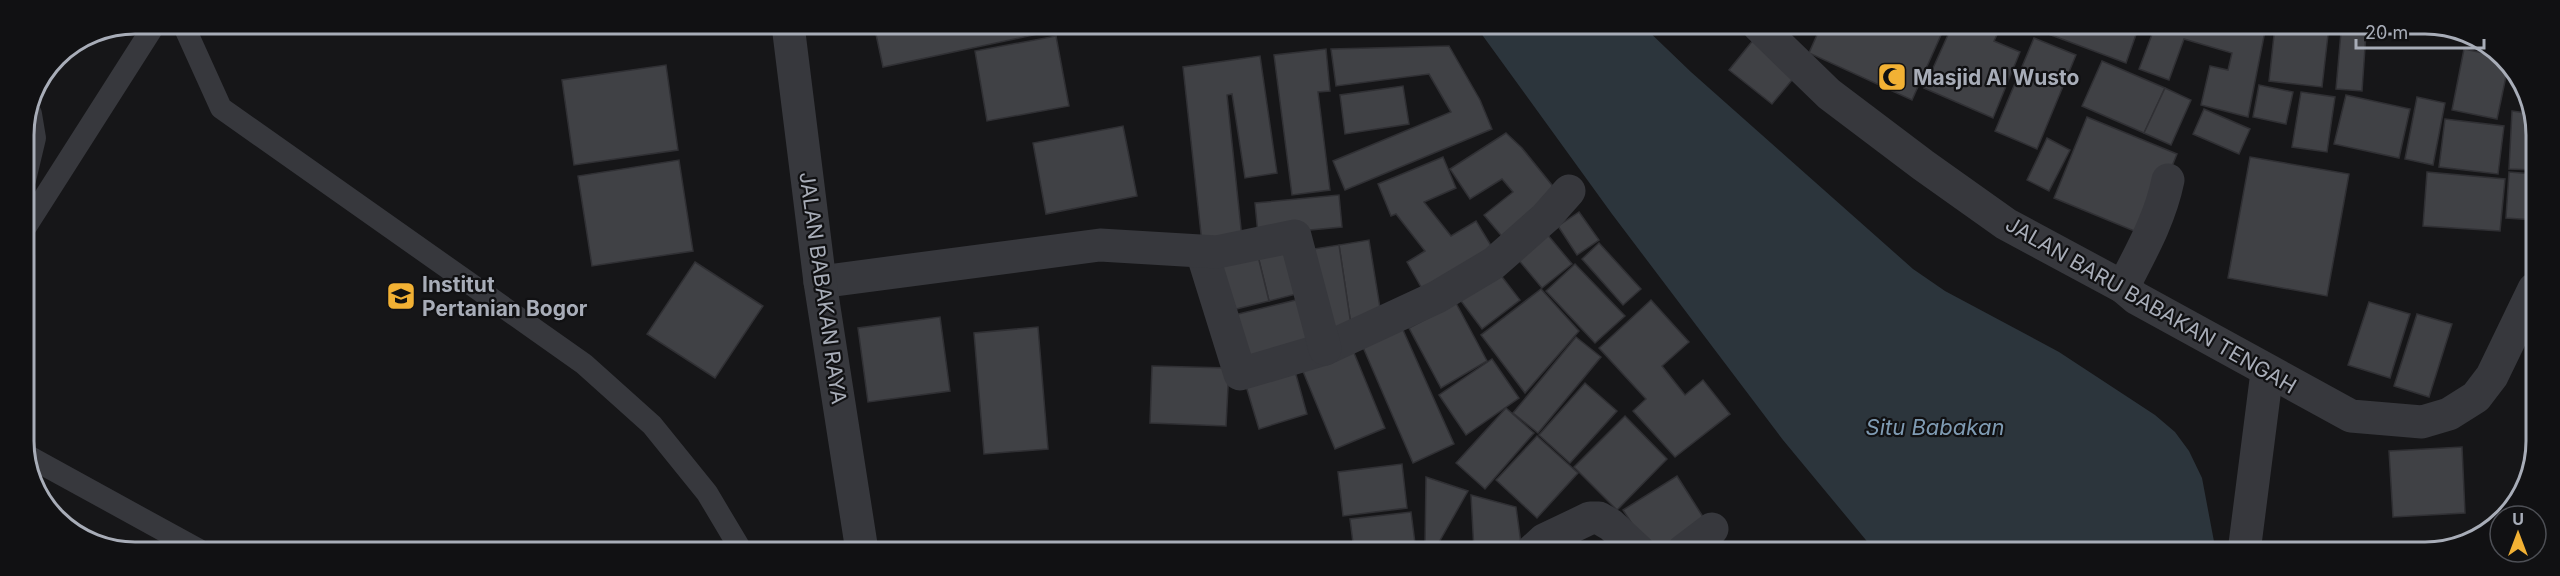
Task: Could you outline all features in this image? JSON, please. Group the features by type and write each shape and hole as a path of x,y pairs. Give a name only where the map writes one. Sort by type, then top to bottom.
{"street":[{"name":"JALAN BABAKAN RAYA","path":"789,34 820,282 861,542"},
{"name":"JALAN BARU BABAKAN TENGAH","path":"1766,34 1829,94 2006,224 2122,287 2136,298 2267,372 2351,416 2422,422 2449,414 2476,397 2492,376 2526,306"},
{"path":"2122,287 2149,238 2164,198 2168,180"},
{"path":"1202,252 1240,374 1325,349 1437,297 1494,263 1546,217 1569,190"},
{"path":"820,282 1100,245 1216,252 1295,236 1325,349"},
{"path":"2245,541 2267,372"},
{"path":"1542,541 1590,518 1599,518 1611,525 1628,541"},
{"path":"1696,541 1712,529"}],"lane":[{"path":"35,213 149,34"},
{"path":"187,34 221,108 584,364 652,425 706,493 736,542"},
{"path":"36,461 185,542"}],"water":[{"name":"Situ Babakan","path":"1482,34 1651,34 1913,269 1945,291 2059,352 2155,415 2175,432 2189,451 2202,478 2214,541 1867,541 1783,440 1612,214"}],"building":[{"path":"876,34 1038,34 883,67"},
{"name":"Masjid Al Wusto","path":"1817,34 1941,34 1912,100 1809,53"},
{"path":"1948,34 1997,34 1994,41 2020,52 1993,118 1924,88"},
{"path":"2048,34 2136,34 2126,63"},
{"path":"2152,34 2264,34 2248,117 2201,105 2210,66 2228,70 2232,53 2184,39 2169,80 2139,69"},
{"path":"2274,34 2328,34 2322,87 2269,81"},
{"path":"2341,34 2366,34 2362,91 2336,89"},
{"path":"1056,36 1069,106 987,121 975,51"},
{"path":"2034,38 2076,55 2037,149 1995,131"},
{"path":"1754,39 1797,74 1772,104 1729,70"},
{"path":"1449,46 1480,100 1492,129 1345,190 1333,161 1451,112 1429,74 1336,86 1331,49"},
{"path":"1326,49 1330,91 1318,92 1330,190 1292,195 1274,55"},
{"path":"2464,49 2483,53 2506,76 2497,119 2452,110"},
{"path":"1260,56 1277,173 1245,178 1232,94 1227,95 1242,238 1202,243 1183,67"},
{"path":"2102,61 2165,88 2144,133 2082,106"},
{"path":"666,65 678,150 574,165 562,80"},
{"path":"2259,85 2293,92 2286,124 2253,117"},
{"path":"1403,86 1409,124 1345,134 1340,95"},
{"path":"2165,88 2191,100 2171,145 2144,133"},
{"path":"2301,92 2335,97 2327,152 2292,147"},
{"path":"2346,95 2410,109 2399,158 2334,144"},
{"path":"2417,97 2445,103 2433,165 2405,159"},
{"path":"2204,109 2250,129 2239,154 2193,134"},
{"path":"2512,111 2523,112 2526,136 2526,170 2509,169"},
{"path":"2087,117 2177,154 2144,235 2054,198"},
{"path":"2445,119 2504,126 2498,174 2439,167"},
{"path":"1123,126 1137,196 1046,214 1033,143"},
{"path":"1506,133 1522,148 1560,195 1505,240 1484,215 1513,192 1502,179 1470,199 1450,169"},
{"path":"2047,138 2070,150 2049,191 2027,180"},
{"path":"1443,157 1456,188 1424,202 1451,236 1476,221 1495,252 1425,294 1407,262 1425,251 1396,214 1391,216 1378,184"},
{"path":"2250,157 2349,174 2327,296 2228,278"},
{"path":"679,160 693,251 592,266 578,176"},
{"path":"2427,172 2505,179 2500,231 2423,226"},
{"path":"2509,172 2526,173 2526,219 2506,218"},
{"path":"1339,195 1342,227 1258,235 1255,203"},
{"path":"1579,212 1599,240 1577,255 1558,226"},
{"path":"1542,228 1572,264 1542,288 1512,252"},
{"path":"1369,240 1381,314 1351,325 1339,245"},
{"path":"1599,243 1641,289 1623,305 1582,259"},
{"path":"1292,244 1304,292 1269,301 1257,252"},
{"path":"1339,245 1351,325 1323,329 1307,250"},
{"path":"1257,252 1269,301 1228,311 1216,263"},
{"path":"695,262 763,306 715,378 647,334"},
{"path":"1575,264 1625,316 1595,343 1546,291"},
{"path":"1496,269 1520,300 1482,329 1458,297"},
{"path":"1541,289 1579,331 1525,393 1481,335"},
{"path":"1304,298 1314,341 1240,359 1230,316"},
{"path":"1651,300 1689,342 1662,366 1685,395 1703,380 1730,414 1675,457 1633,411 1646,399 1599,348"},
{"path":"2369,302 2410,314 2390,378 2348,365"},
{"path":"1456,303 1487,361 1441,388 1409,328"},
{"path":"2417,314 2452,324 2429,397 2394,386"},
{"path":"940,317 950,391 868,402 858,328"},
{"path":"1399,321 1454,444 1413,463 1359,338"},
{"path":"1038,327 1048,449 984,454 974,333"},
{"path":"1576,337 1601,357 1538,433 1513,413"},
{"path":"1352,348 1385,428 1335,449 1302,369"},
{"path":"1492,359 1519,398 1466,435 1439,395"},
{"path":"1152,366 1229,368 1226,426 1150,423"},
{"path":"1295,371 1307,414 1259,429 1246,386"},
{"path":"1585,383 1617,411 1570,463 1539,435"},
{"path":"1506,408 1534,433 1485,489 1456,463"},
{"path":"1625,416 1667,459 1617,510 1574,467"},
{"path":"1537,436 1578,473 1537,518 1496,480"},
{"path":"2462,447 2465,513 2393,517 2389,451"},
{"path":"1402,464 1407,508 1343,516 1338,472"},
{"path":"1677,476 1705,520 1672,541 1644,541 1623,510"},
{"path":"1426,477 1468,491 1439,541 1425,541"},
{"path":"1471,495 1516,507 1521,541 1473,541"},
{"path":"1411,512 1415,541 1353,541 1350,519"}],"place":[{"name":"Masjid Al Wusto","path":"1892,77"},
{"name":"Institut Pertanian Bogor","path":"401,296"}]}
